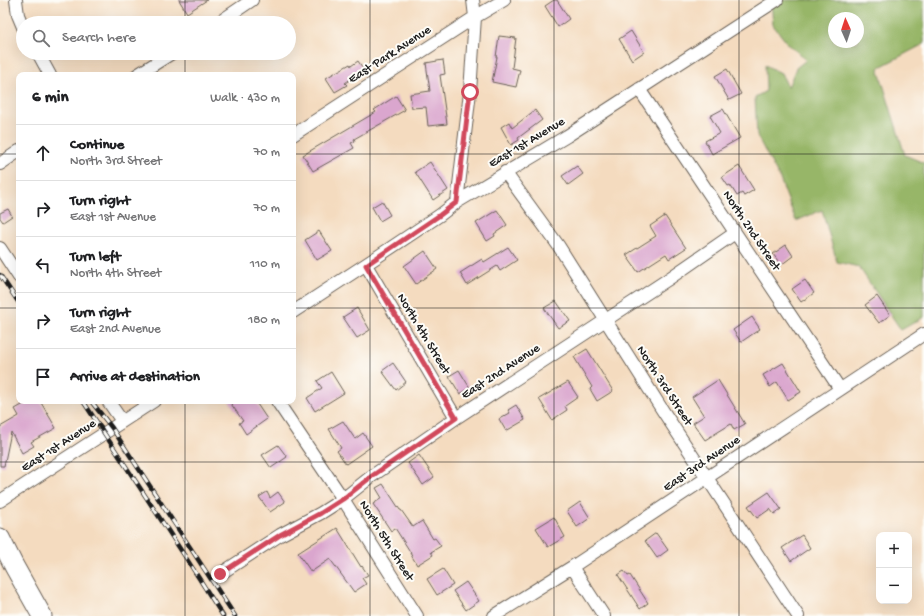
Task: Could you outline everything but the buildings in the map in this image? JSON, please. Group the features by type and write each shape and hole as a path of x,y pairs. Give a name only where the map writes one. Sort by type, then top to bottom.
{"main road":[{"path":"0,538 42,616"}],"street":[{"path":"228,16 252,0"},
{"path":"457,202 470,92 475,17 473,0"},
{"name":"East Park Avenue","path":"296,133 475,17 504,0"},
{"name":"East 1st Avenue","path":"296,310 366,265 457,202 566,136 777,0"},
{"path":"16,2 18,16"},
{"path":"42,60 48,72"},
{"path":"142,72 161,60"},
{"name":"North 2nd Street","path":"639,88 840,389"},
{"path":"0,164 16,153"},
{"name":"North 3rd Street","path":"505,172 558,244 662,411 798,616"},
{"name":"East 2nd Avenue","path":"220,574 280,535 321,513 343,499 372,476 456,418 667,280 735,233"},
{"path":"0,248 16,272"},
{"name":"North 4th Street","path":"366,265 456,418"},
{"name":"East 3rd Avenue","path":"494,616 572,567 924,334"},
{"path":"110,404 122,421"},
{"name":"East 1st Avenue","path":"0,501 149,404"},
{"name":"North 5th Street","path":"279,404 343,499 417,616"},
{"path":"572,567 604,616"}],"green space":[{"path":"771,0 924,0 924,44 878,68 905,155 924,163 924,317 901,330 859,267 837,262 822,210 796,221 780,179 757,136 755,97 766,91 765,65 781,73 788,87 796,68 806,60 787,43 773,25"}],"railway":[{"path":"0,275 16,299"},
{"path":"85,404 223,616"},
{"path":"93,404 112,428 235,616"}],"route":[{"path":"220,574 280,535 321,513 343,499 372,476 456,418 366,265 457,202 470,92"}]}
